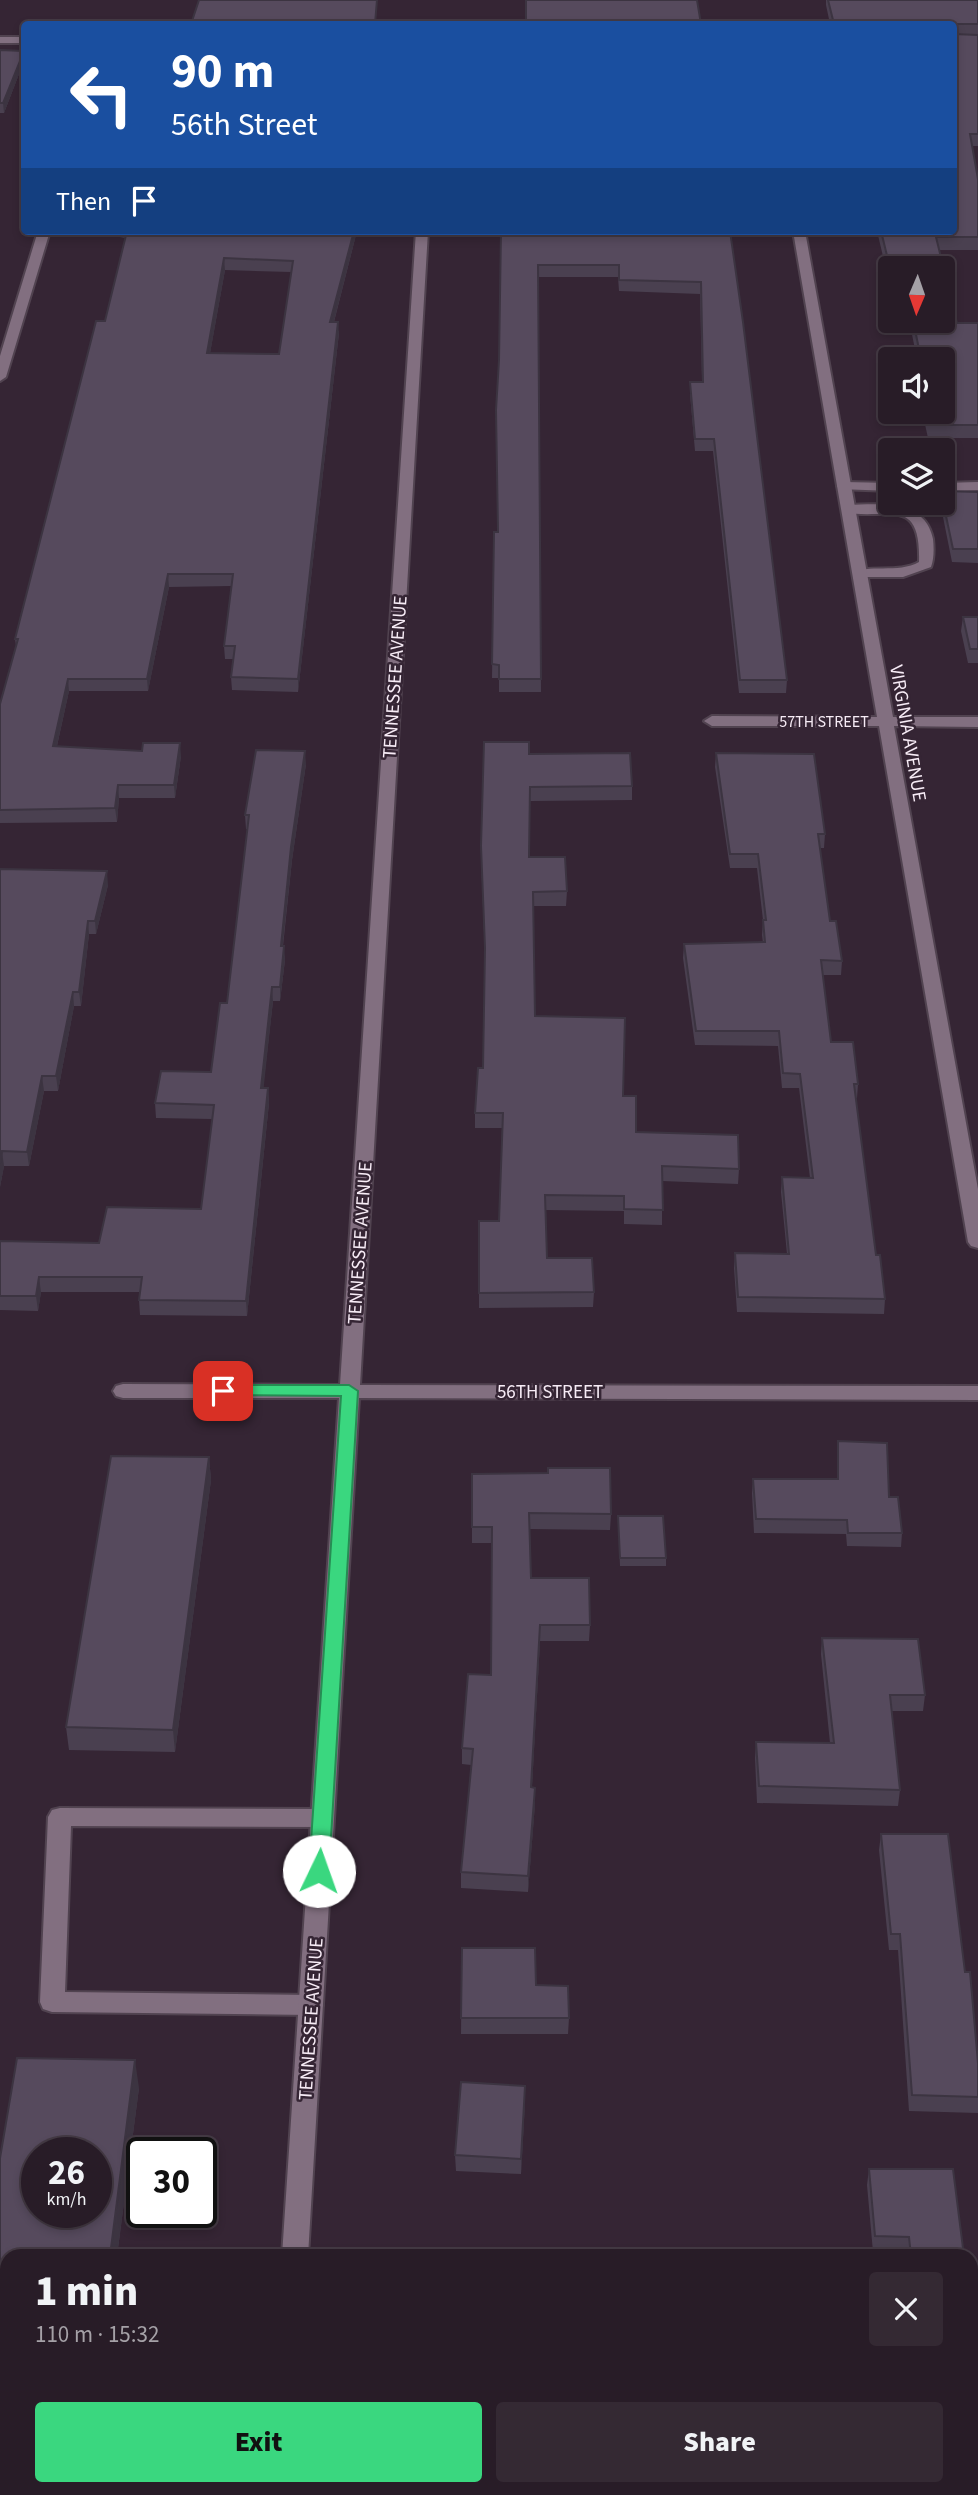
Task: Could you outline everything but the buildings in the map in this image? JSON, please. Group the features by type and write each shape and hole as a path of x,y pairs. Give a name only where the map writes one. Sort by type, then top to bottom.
{"street":[{"path":"0,40 21,40"},
{"path":"0,377 43,235"},
{"name":"TENNESSEE AVENUE","path":"295,2249 422,235"},
{"name":"VIRGINIA AVENUE","path":"800,235 978,1242"},
{"path":"844,486 878,487"},
{"path":"955,487 978,486"},
{"path":"848,509 905,511 915,516 923,528 926,564 918,570 860,574"},
{"name":"57TH STREET","path":"712,721 978,722"},
{"name":"56TH STREET","path":"123,1391 978,1393"},
{"path":"311,2005 52,2002 60,1817 322,1818"}],"route":[{"path":"223,1391 349,1391 319,1871"}]}
